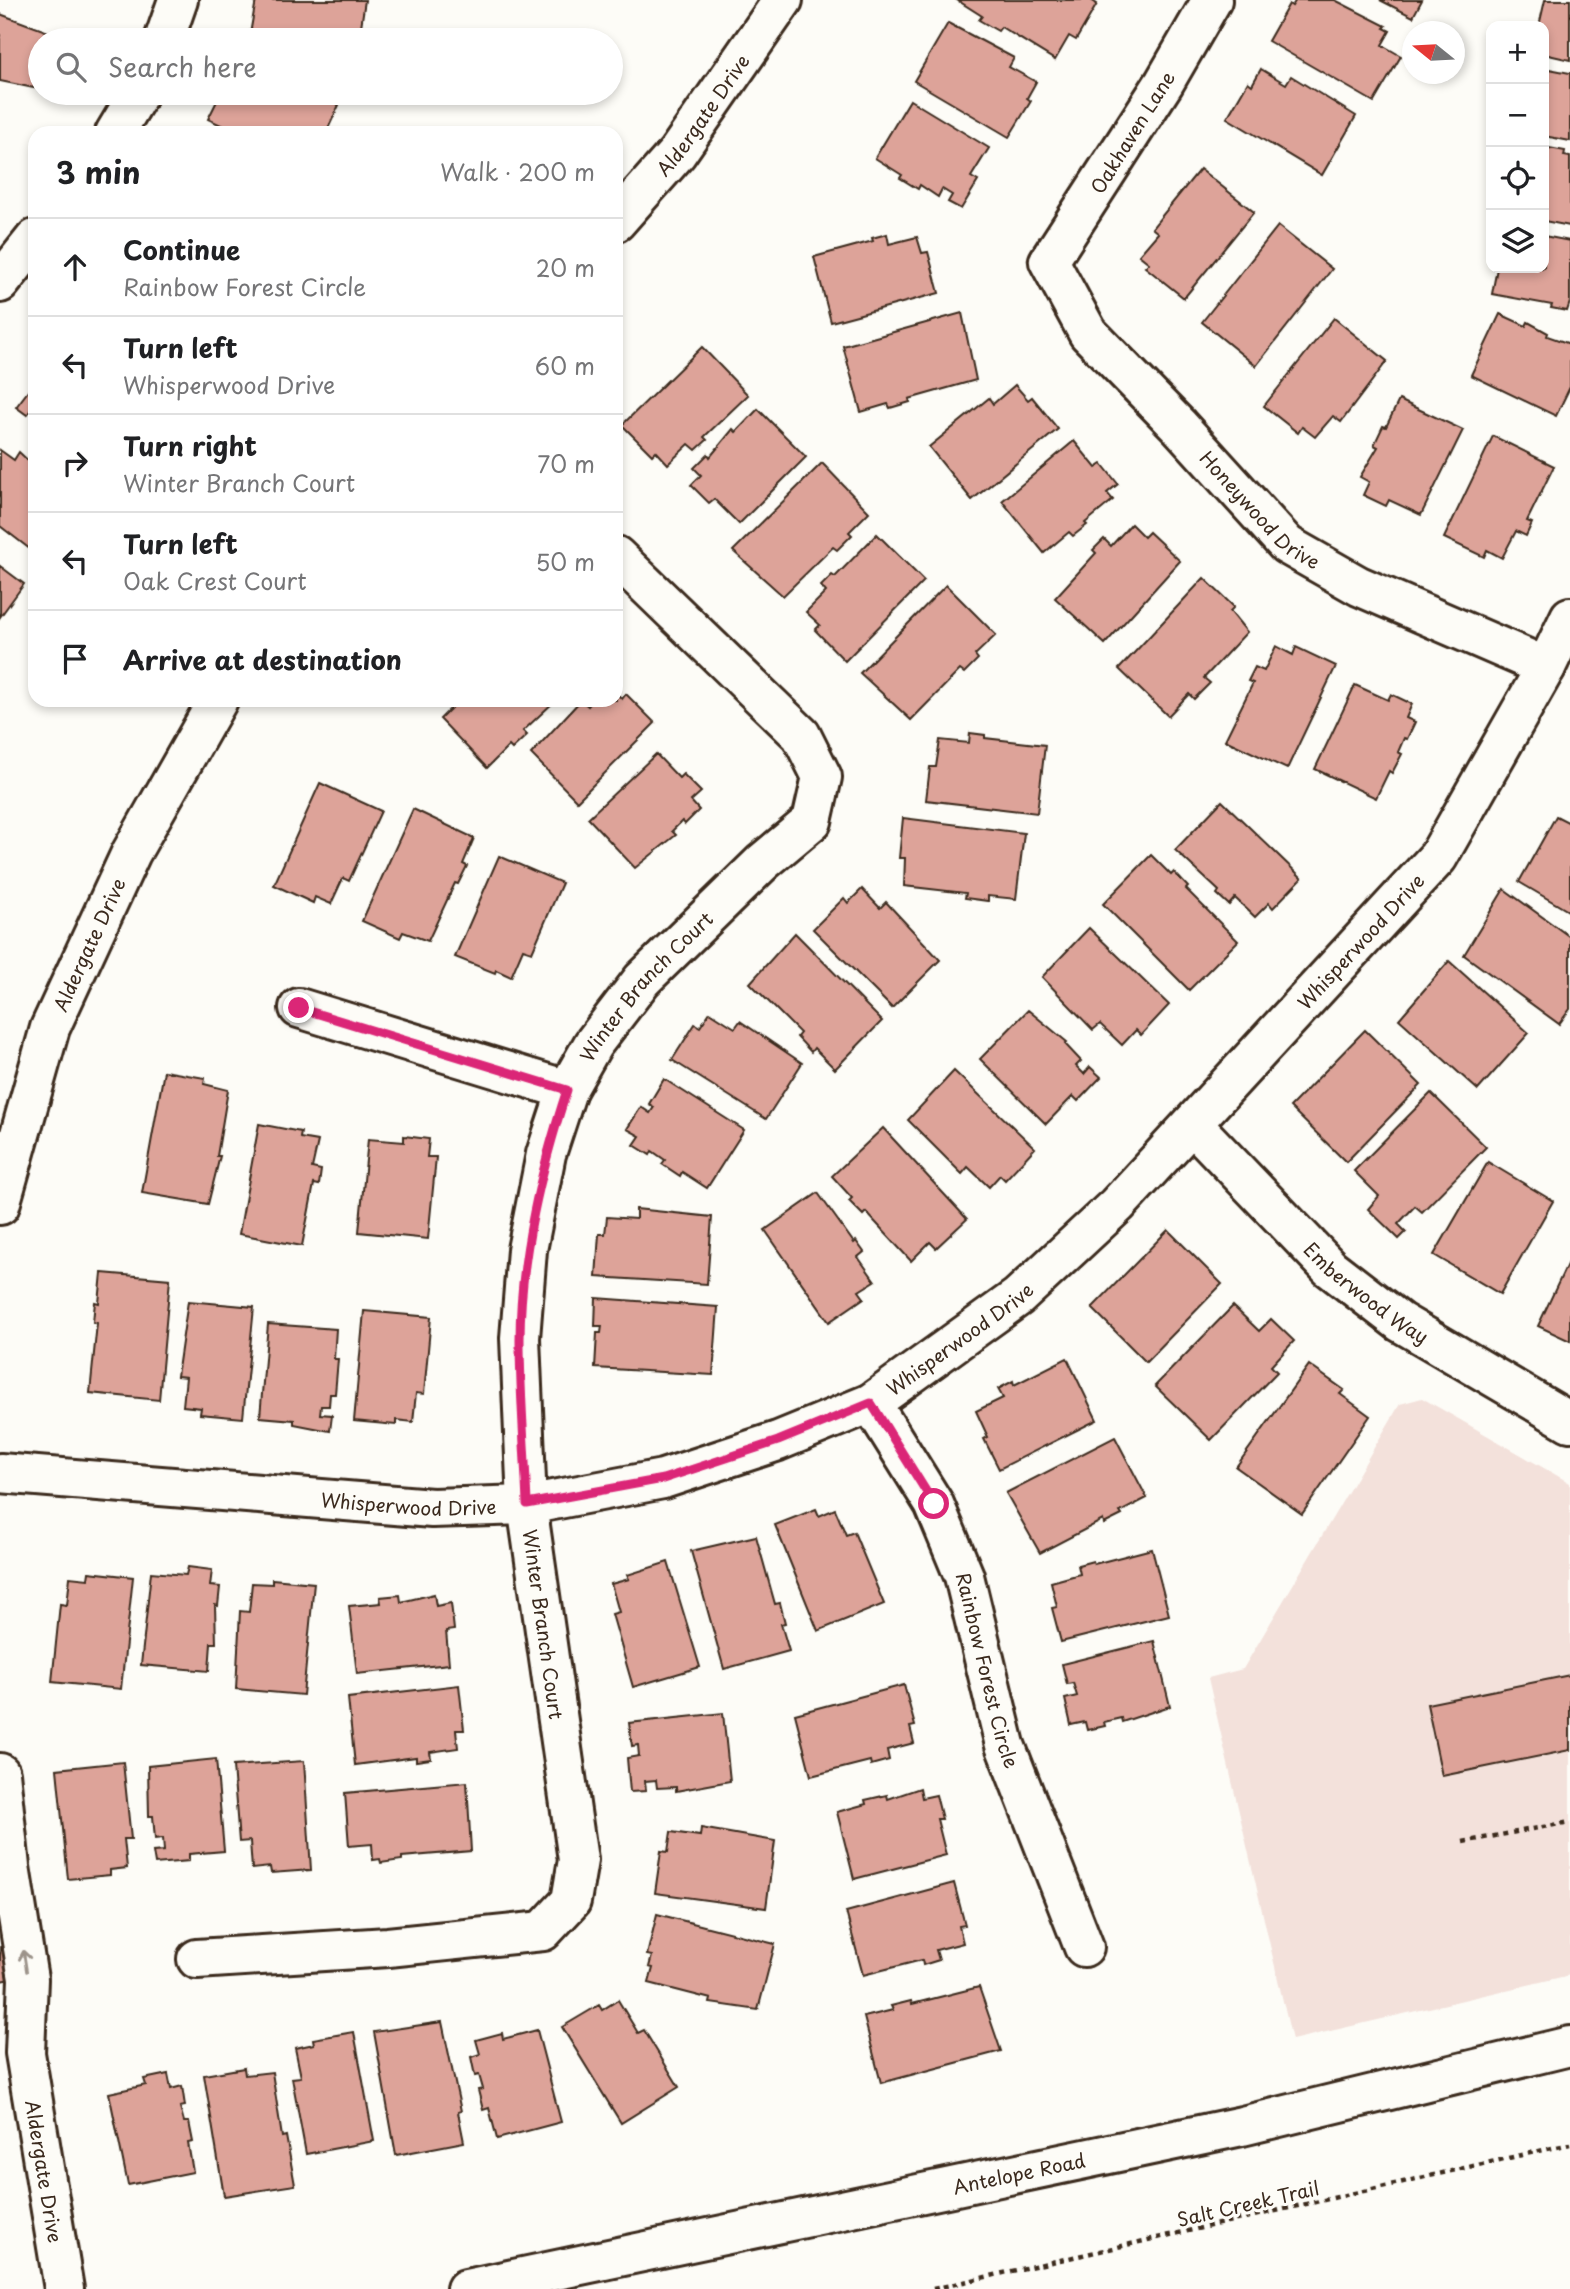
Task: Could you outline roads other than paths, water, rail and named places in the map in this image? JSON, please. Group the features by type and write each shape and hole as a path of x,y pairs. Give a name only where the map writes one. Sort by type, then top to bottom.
{"street":[{"path":"168,28 178,0"},
{"name":"Aldergate Drive","path":"623,214 677,153 782,0"},
{"name":"Oakhaven Lane","path":"1049,261 1164,83 1212,0"},
{"path":"119,126 132,105"},
{"path":"0,283 28,248"},
{"name":"Honeywood Drive","path":"1049,261 1088,333 1179,426 1287,545 1359,586 1546,667"},
{"name":"Winter Branch Court","path":"197,1959 388,1947 543,1931 571,1900 578,1860 527,1504 520,1338 527,1250 546,1154 567,1090 593,1044 642,979 763,862 812,821 822,777 801,735 623,563"},
{"name":"Whisperwood Drive","path":"0,1473 432,1508 527,1504 663,1479 778,1441 871,1403 1018,1297 1117,1205 1438,856 1546,667 1570,617"},
{"name":"Aldergate Drive","path":"0,1205 50,1028 131,853 214,707"},
{"path":"299,1008 567,1090"},
{"name":"Emberwood Way","path":"1192,1125 1330,1268 1400,1322 1570,1422"},
{"name":"Rainbow Forest Circle","path":"871,1403 934,1504 964,1576 1005,1745 1084,1947"},
{"name":"Aldergate Drive","path":"0,1773 10,1867 28,1979 25,2053 64,2289"},
{"name":"Aldergate Drive","path":"0,1992 25,2053"},
{"name":"Antelope Road","path":"466,2289 1229,2129 1570,2046"}]}
